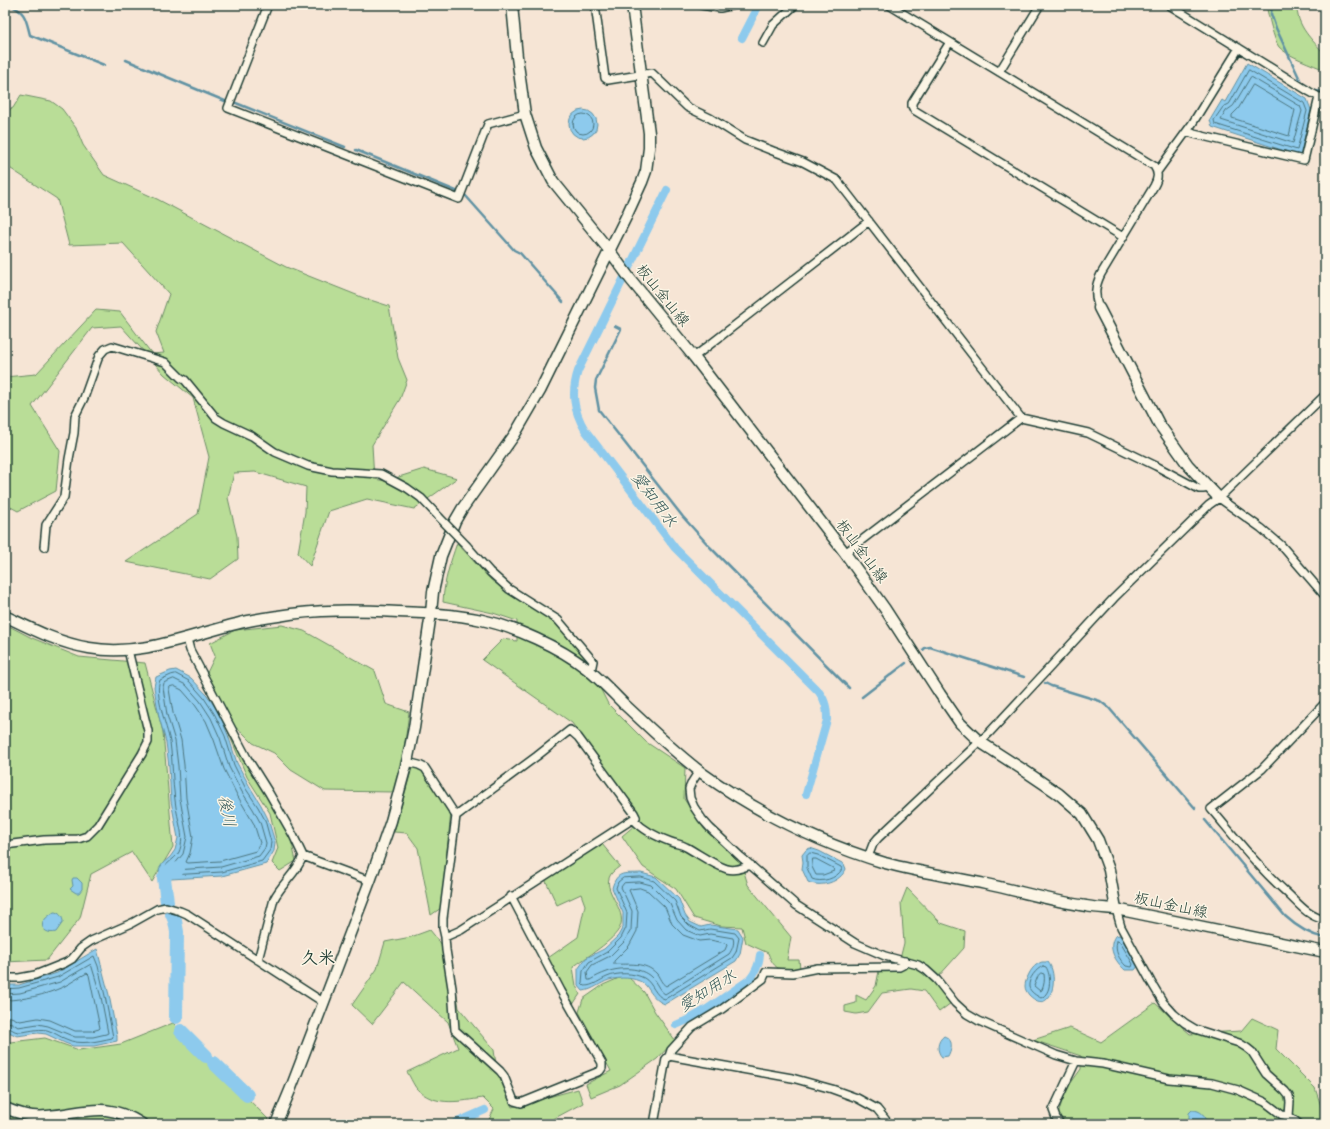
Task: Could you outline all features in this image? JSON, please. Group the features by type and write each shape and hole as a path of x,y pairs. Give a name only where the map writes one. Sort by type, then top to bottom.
{"street":[{"path":"268,5 228,108 459,199 488,124 525,114"},
{"name":"板山金山線","path":"512,5 525,114 536,148 553,181 694,357 845,553 886,609 960,723 980,742 1058,794 1082,814 1098,840 1109,870 1116,909 1325,952"},
{"path":"595,5 605,78 608,80 652,73 687,107 710,118 745,140 772,152 803,162 837,180 1021,418 1088,433 1199,489 1204,490 1209,488"},
{"path":"276,1124 370,881 391,821 407,762 414,728 433,592 441,556 455,521 524,420 540,391 642,182 648,161 649,133 632,5"},
{"path":"701,5 720,8 734,5"},
{"path":"764,43 773,25 795,5"},
{"path":"889,5 1154,166 1157,172 1157,181 1096,284 1095,293 1099,308 1159,424 1188,465 1219,498 1261,528 1281,546 1325,596"},
{"path":"999,72 1040,5"},
{"path":"1169,5 1322,97 1304,160 1194,134 1188,131"},
{"path":"950,42 912,103 914,110 1123,237"},
{"path":"1157,172 1188,131 1239,48"},
{"path":"694,357 869,221"},
{"path":"44,547 46,525 64,497 74,433 75,416 84,398 99,356 104,349 112,346 165,362 185,380 216,418 252,436 280,454 308,466 332,472 381,474 407,488 439,516 490,572 509,589 558,620 593,661 592,666 588,670"},
{"path":"868,857 873,844 878,838 989,733 1114,598 1325,395"},
{"path":"845,553 1021,418"},
{"path":"5,616 31,629 67,643 91,649 114,651 148,648 237,623 281,615 320,611 369,610 447,614 485,620 508,628 552,646 573,658 588,670 659,737 700,771 739,798 788,825 839,847 918,871 959,878 1087,906 1116,909 1121,927 1151,982 1163,1002 1174,1014 1185,1024 1195,1029 1239,1043 1247,1048 1252,1052 1266,1074 1285,1090 1289,1096 1290,1102 1289,1116 1285,1124"},
{"path":"187,638 190,650 247,758 293,835 302,856 293,873 277,892 274,899 258,960"},
{"path":"5,845 44,840 78,839 87,836 98,825 148,742 148,731 128,650"},
{"path":"1325,703 1262,769 1211,809 1249,855 1278,886 1304,910 1315,917 1325,920"},
{"path":"456,816 570,730 578,737 634,812 636,817 634,820 648,833 684,846 707,860 727,869 738,870 751,865"},
{"path":"407,762 425,768 456,816 443,918 443,928 452,988 455,1030 500,1071 504,1076 514,1101 521,1103 600,1071 602,1068 602,1063 561,991 512,896"},
{"path":"700,771 689,789 690,798 694,807 710,828 796,905 855,943 874,952 918,965 932,974 955,1003 967,1014 979,1021 1056,1055 1076,1061 1103,1064 1169,1079 1212,1083 1224,1086 1265,1102 1282,1115 1289,1116 1299,1124"},
{"path":"445,937 461,930 636,817"},
{"path":"302,856 370,881"},
{"path":"5,978 19,978 45,972 72,959 91,941 119,929 157,909 166,907 186,914 323,1002"},
{"path":"654,1124 666,1059 671,1050 692,1027 722,1009 763,979 766,972 793,973 818,968 900,967 905,961"},
{"path":"669,1056 792,1078 832,1089 857,1098 877,1109 890,1124"},
{"path":"1060,1124 1053,1110 1076,1061"},
{"path":"5,1108 22,1115 46,1117 89,1110 111,1110 138,1121"},
{"path":"118,1124 138,1121"}],"green space":[{"path":"1266,5 1297,5 1297,13 1302,26 1310,38 1325,54 1325,70 1294,57 1279,47 1273,33"},
{"path":"21,95 51,101 62,109 76,128 83,145 104,175 157,199 286,267 364,298 389,306 398,358 407,380 400,399 372,445 374,479 386,481 424,469 457,478 414,509 367,499 329,511 310,566 298,553 305,512 306,487 255,472 234,473 228,498 237,536 238,559 210,579 126,562 198,514 209,457 193,398 164,374 121,326 92,328 32,406 60,451 56,491 18,511 5,504 5,377 36,374 96,310 120,312 152,354 164,353 156,332 169,294 123,243 69,245 57,199 5,165 5,111 13,108"},
{"path":"457,543 491,580 556,624 584,656 608,704 646,742 685,768 684,799 704,829 741,862 748,885 791,937 787,960 799,960 800,968 784,970 776,967 768,953 746,943 742,927 721,926 694,918 676,889 643,867 622,836 641,820 572,723 482,660 503,639 517,641 517,621 493,613 443,602 446,579"},
{"path":"5,624 32,638 79,657 145,663 163,732 173,847 152,882 132,852 91,874 80,918 47,960 5,962"},
{"path":"282,625 304,631 375,671 386,704 409,712 401,773 394,792 325,791 291,770 274,753 253,743 236,728 231,731 290,835 296,861 280,871 272,863 278,848 270,813 247,777 227,729 219,703 203,681 215,656 210,643 235,630"},
{"path":"416,767 422,769 451,812 441,908 431,915 418,848 407,833 394,832 412,768"},
{"path":"602,844 620,866 611,874 609,886 620,913 620,927 612,937 573,967 576,986 580,994 572,1006 548,958 578,937 585,905 581,894 557,905 545,879"},
{"path":"907,888 941,923 965,931 964,948 938,977 939,989 951,1003 939,1012 924,991 911,989 882,993 868,1012 856,1014 845,1012 845,1006 856,1003 856,995 866,1000 876,986 879,971 899,963 904,943 901,903"},
{"path":"430,930 451,956 459,1008 494,1050 497,1072 512,1107 578,1089 583,1103 544,1124 487,1124 494,1109 483,1098 450,1102 442,1101 426,1096 417,1089 407,1072 458,1048 448,1022 404,982 372,1024 352,1005 377,969 385,942 411,937"},
{"path":"626,975 644,992 655,1012 675,1040 657,1059 620,1085 591,1097 586,1084 611,1071 579,1012 583,999 603,985"},
{"path":"1155,1003 1190,1034 1241,1031 1252,1018 1278,1030 1276,1049 1315,1088 1323,1112 1325,1108 1325,1124 1305,1124 1285,1109 1275,1124 1065,1124 1058,1115 1065,1091 1081,1069 1081,1056 1033,1040 1070,1028 1101,1042"},
{"path":"173,1023 270,1121 268,1124 5,1124 5,1040 11,1042 45,1038 79,1050 121,1044"}],"water":[{"path":"1247,63 1307,99 1311,110 1300,156 1212,127 1210,120 1222,100 1225,102"},
{"path":"583,110 593,114 597,124 593,134 583,138 573,134 569,124 573,114"},
{"path":"176,670 191,678 207,695 219,713 237,763 268,819 275,842 274,851 266,864 222,876 171,879 161,878 159,869 175,850 178,838 171,801 166,742 159,717 154,687 156,677"},
{"path":"810,848 844,864 846,869 843,874 830,883 813,884 808,882 802,869 802,855"},
{"path":"626,873 641,873 656,877 679,899 685,915 690,922 701,927 710,925 738,929 743,937 740,954 736,961 665,1004 660,1002 644,984 631,979 618,978 609,980 583,991 578,985 578,969 586,958 604,949 618,936 623,927 623,913 612,888 616,878"},
{"path":"73,878 77,878 82,883 82,889 79,893 76,893 70,889 73,886"},
{"path":"54,912 60,915 63,922 56,932 51,933 44,930 42,925 46,918"},
{"path":"1119,935 1122,937 1138,966 1135,970 1125,970 1118,963 1113,954 1113,941 1115,936"},
{"path":"97,949 109,995 117,1041 94,1046 73,1046 46,1034 38,1033 17,1036 5,1030 5,985 19,985 57,973"},
{"path":"1042,962 1048,962 1050,964 1053,973 1053,986 1050,996 1041,1002 1033,999 1029,995 1025,986 1031,970"},
{"path":"944,1036 951,1042 951,1047 948,1056 942,1057 938,1046"},
{"path":"1192,1110 1203,1114 1208,1124 1189,1124 1189,1113"}],"waterway":[{"path":"9,5 15,7 22,13 26,20 30,35 104,65"},
{"name":"愛知用水","path":"742,38 759,5"},
{"path":"1272,5 1271,14 1276,28 1302,84"},
{"path":"126,60 225,101"},
{"path":"1315,91 1325,92"},
{"path":"236,103 345,147"},
{"path":"356,150 456,191"},
{"name":"愛知用水","path":"667,190 578,371 574,386 574,401 581,423 585,430 675,548 821,695 826,705 827,720 806,794"},
{"path":"465,195 514,250 520,253 563,302"},
{"path":"615,326 621,329 596,380 595,388 599,410 683,517 710,547 849,688"},
{"path":"923,650 930,647 1024,677"},
{"path":"862,697 906,663"},
{"path":"1045,683 1100,701 1109,708 1195,808"},
{"path":"1205,820 1285,916 1304,930 1325,938"},
{"name":"後川","path":"167,902 164,878 167,872 178,869"},
{"name":"後川","path":"172,914 177,932 176,1017"},
{"name":"愛知用水","path":"676,1025 705,1010 750,979 757,968 760,955"},
{"name":"後川","path":"181,1031 206,1056"},
{"name":"後川","path":"214,1063 247,1095"},
{"name":"愛知用水","path":"453,1124 485,1110"}],"district":[{"name":"久米","path":"318,957"}]}
